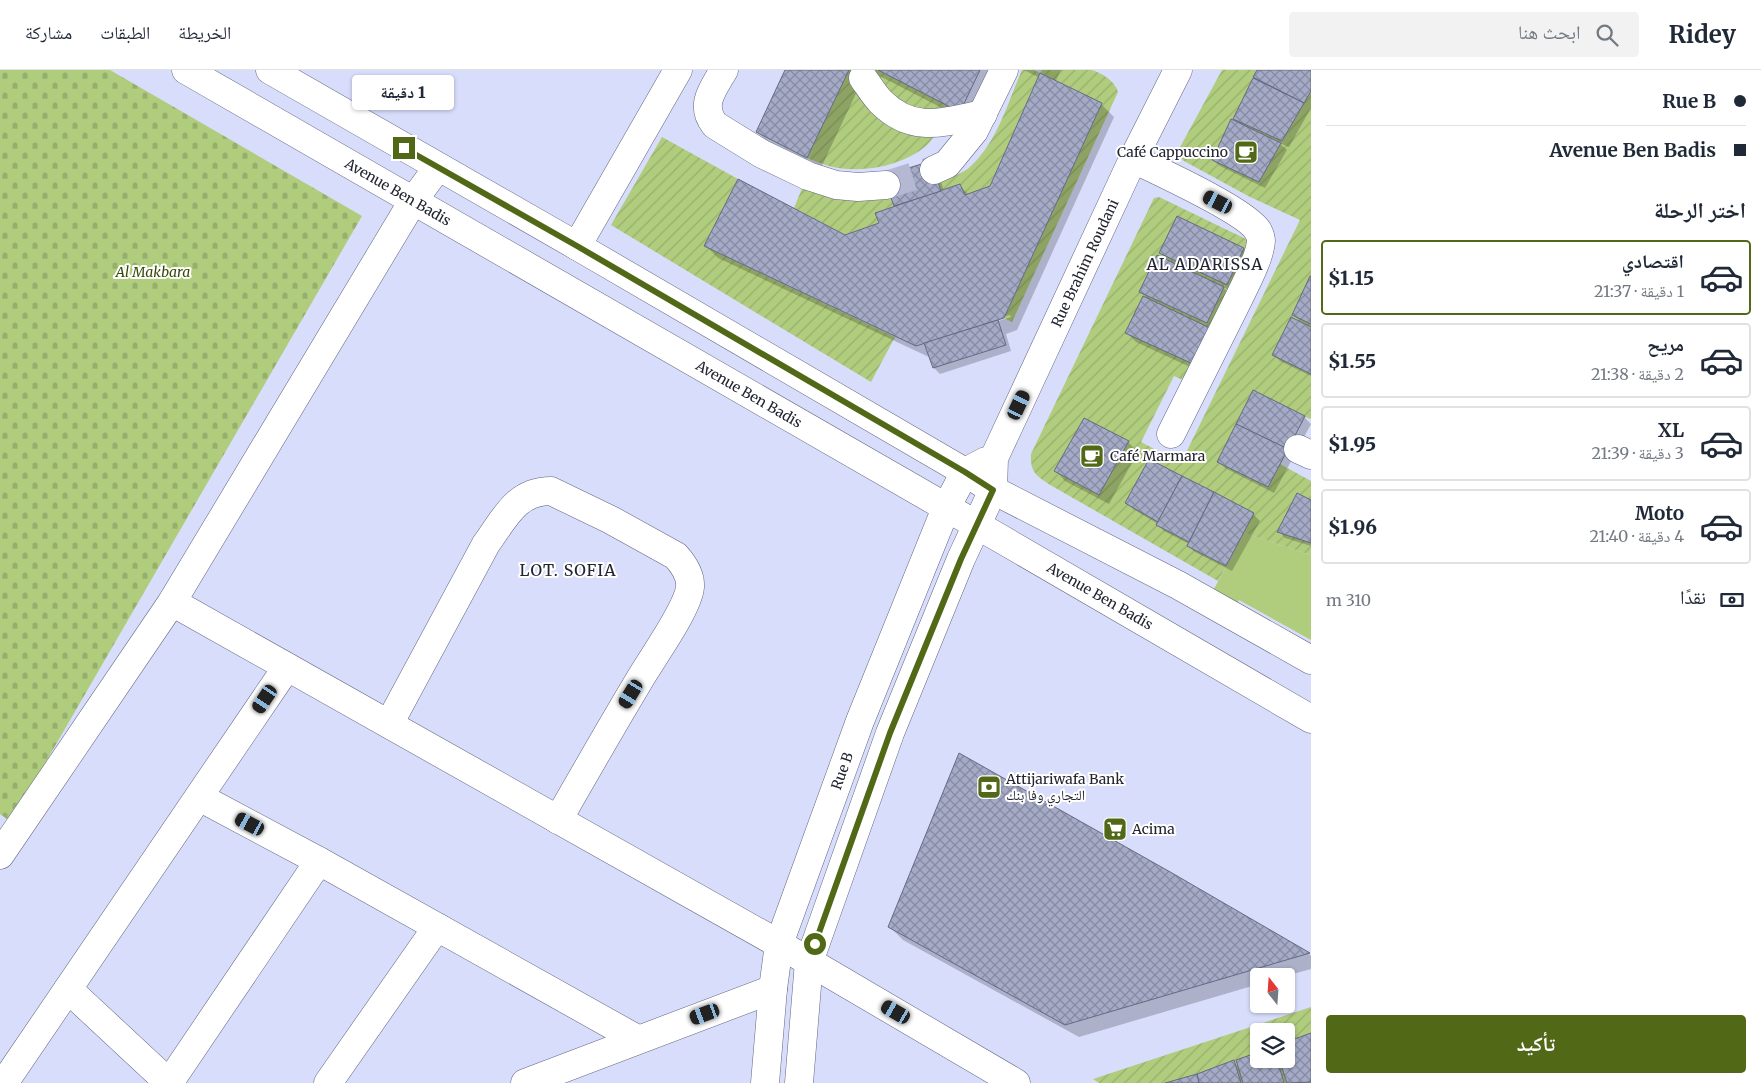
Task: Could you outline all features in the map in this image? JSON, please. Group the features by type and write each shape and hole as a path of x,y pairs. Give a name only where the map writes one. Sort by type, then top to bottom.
{"street":[{"name":"Avenue Ben Badis","path":"186,70 946,508 977,524 1311,719"},
{"path":"270,70 577,246 993,490 1178,586 1311,660"},
{"path":"577,246 678,70"},
{"path":"724,70 707,103 710,118 715,125 762,154 836,185 858,187 886,185"},
{"path":"934,170 947,164 974,131 1004,70"},
{"name":"Rue Brahim Roudani","path":"994,458 1176,71"},
{"path":"863,78 880,101 891,111 913,122 924,124 942,123 983,114"},
{"path":"1134,158 1218,202 1242,217 1259,232 1261,241 1244,287 1171,434"},
{"path":"0,855 172,602 413,201 438,167"},
{"path":"799,1083 809,962 890,733 961,559 993,490 994,458 965,472"},
{"name":"Rue B","path":"765,1083 773,988 779,944 860,721 946,508 965,472"},
{"path":"389,724 486,544 506,516 520,500 529,494 551,491 611,520 676,556 684,565 690,588 682,611 558,820"},
{"path":"172,602 779,944 1016,1083"},
{"path":"4,1083 287,667"},
{"path":"199,797 319,861 637,1039"},
{"path":"68,989 169,1083 319,861"},
{"path":"328,1083 437,927"},
{"path":"525,1083 773,988"}],"green space":[{"name":"Al Makbara","path":"0,70 110,70 362,216 11,822 0,814"},
{"path":"849,70 878,70 950,106 940,128 930,142 905,159 892,164 867,169 841,168 807,158"},
{"path":"1022,70 1034,70 1040,73 990,186 965,195 960,184 941,191 938,183 956,176 972,165 989,144 1002,120"},
{"path":"1042,70 1091,70 1107,78 1117,88 1118,92 1012,322 1004,318 1102,103 1040,73"},
{"path":"1222,70 1311,70 1311,419 1305,417 1280,464 1311,481 1311,555 1244,533 1218,581 1047,483 1033,470 1031,454 1154,198 1159,197 1248,240 1250,248 1189,383 1174,376 1141,442 1181,463 1300,220 1250,197 1184,161 1179,156 1179,149"},
{"path":"662,137 738,179 704,246 895,337 871,382 611,225"},
{"path":"803,186 890,196 894,206 875,213 879,223 845,235 794,208"},
{"path":"1244,533 1311,555 1311,640 1239,600 1230,615 1207,602"},
{"path":"1311,1007 1311,1083 1099,1083 1093,1079 1250,1027 1250,1068 1295,1068 1295,1023 1263,1023"}],"building":[{"path":"785,70 849,70 807,158 756,132"},
{"path":"878,70 980,70 960,112"},
{"path":"1257,70 1311,70 1311,91 1304,103 1253,77"},
{"path":"1040,73 1102,103 1004,318 916,346 704,246 738,179 845,235 879,223 875,213 960,184 965,195 990,186"},
{"path":"1253,78 1304,103 1282,141 1233,119"},
{"name":"Café Cappuccino","path":"1231,119 1281,143 1259,182 1212,160"},
{"path":"931,161 941,191 894,206 883,176"},
{"path":"1177,216 1244,248 1227,285 1159,253"},
{"path":"1157,255 1224,287 1207,323 1139,292"},
{"path":"1311,276 1311,324 1292,315"},
{"path":"1143,296 1210,328 1193,364 1125,333"},
{"path":"1291,317 1311,327 1311,374 1272,355"},
{"path":"998,320 1006,345 933,368 924,343"},
{"path":"1253,390 1305,416 1288,449 1236,424"},
{"name":"Café Marmara","path":"1084,418 1129,441 1099,495 1054,471"},
{"path":"1236,424 1288,449 1268,487 1217,462"},
{"path":"1149,459 1182,476 1158,522 1125,503"},
{"path":"1182,476 1214,492 1189,542 1156,525"},
{"path":"1214,492 1254,513 1226,566 1187,546"},
{"path":"1297,493 1311,500 1311,543 1277,532"},
{"path":"959,753 1310,953 1259,968 1250,968 1250,971 1065,1025 888,927"},
{"path":"1311,1033 1311,1082 1287,1083 1282,1068 1295,1068 1295,1039"},
{"path":"1250,1055 1250,1068 1280,1068 1284,1083 1243,1083 1236,1060"},
{"path":"1234,1060 1241,1083 1199,1083 1197,1074"},
{"path":"1197,1074 1199,1083 1165,1083"}],"tunnel":[{"path":"886,185 934,170"}],"place":[{"name":"Café Cappuccino","path":"1246,152"},
{"name":"Café Marmara","path":"1092,456"},
{"name":"Attijariwafa Bank التجاري وفا بنك","path":"989,787"},
{"name":"Acima","path":"1115,829"}],"district":[{"name":"AL ADARISSA","path":"1205,264"},
{"name":"LOT. SOFIA","path":"568,570"}],"route":[{"path":"404,148 577,246 993,490 961,559 890,733 815,944"}]}
